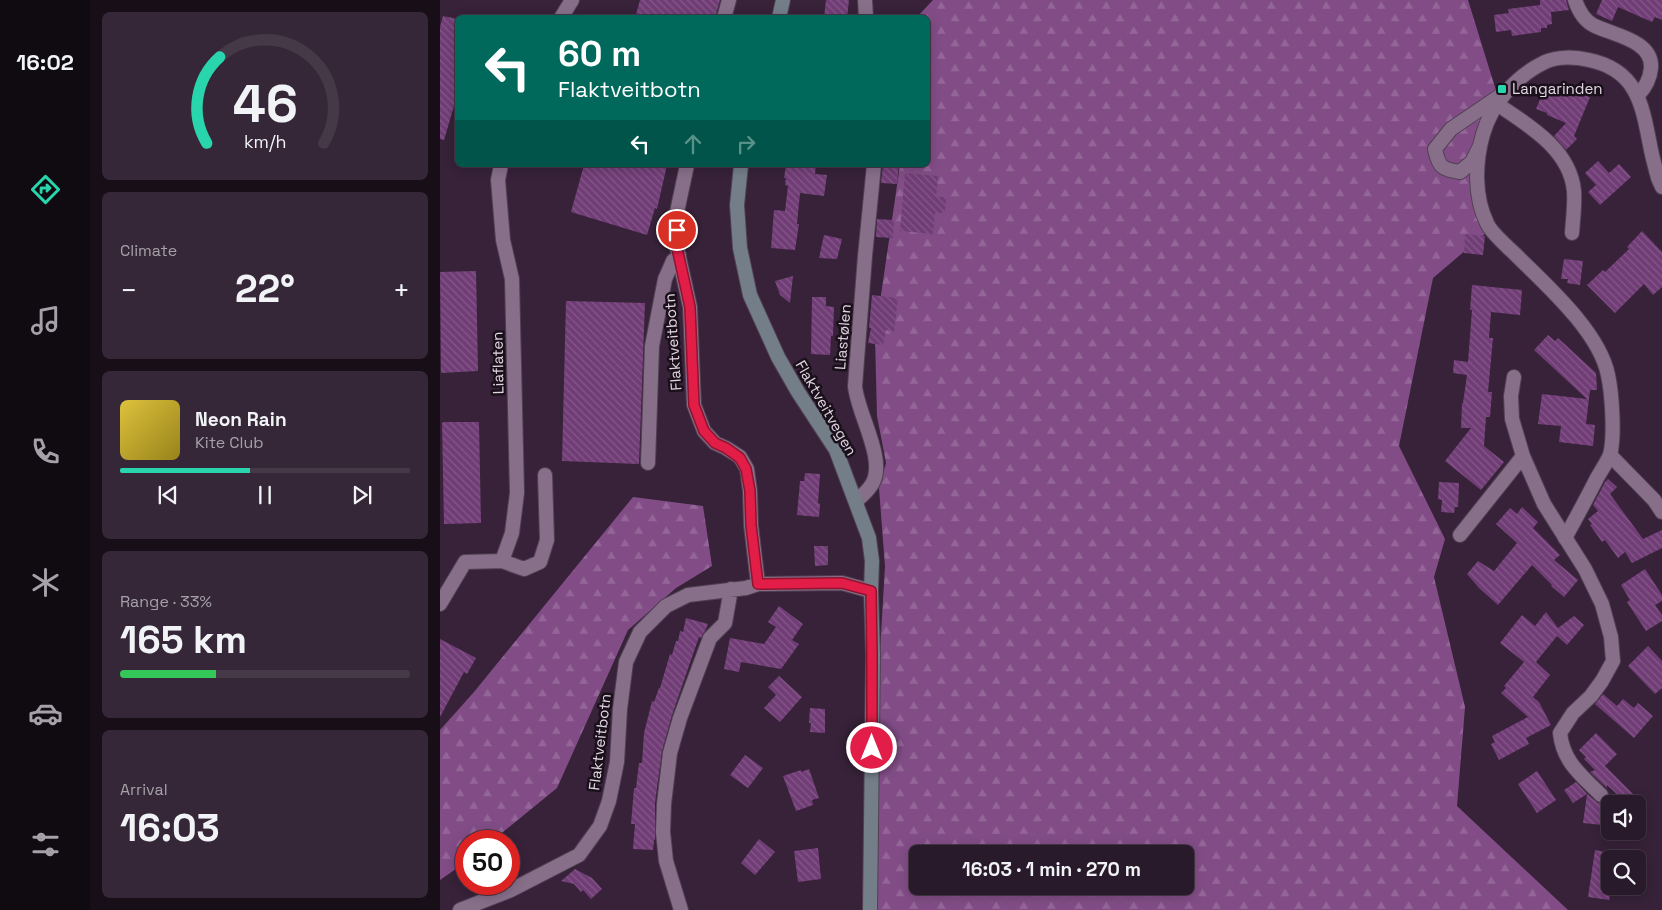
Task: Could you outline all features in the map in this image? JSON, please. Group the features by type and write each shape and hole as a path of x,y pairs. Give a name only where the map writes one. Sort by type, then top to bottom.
{"main road":[{"path":"780,15 783,0"},
{"name":"Flaktveitvegen","path":"741,167 737,204 740,248 750,295 778,357 798,392 836,450 869,538 872,560 870,910"}],"street":[{"path":"563,15 572,0"},
{"path":"725,15 729,0"},
{"path":"865,0 866,15"},
{"path":"1575,0 1578,10 1592,24 1609,30 1645,49 1651,62 1650,75 1646,88 1638,95"},
{"path":"1565,538 1610,454 1613,416 1608,374 1596,343 1560,299 1487,225 1479,198 1477,174 1480,146 1485,126 1497,104 1507,91 1533,68 1551,59 1578,57 1599,62 1630,81 1638,95 1658,178 1662,187"},
{"path":"1480,146 1472,162 1460,172 1447,170 1438,162 1435,149 1451,129 1507,91"},
{"path":"1497,104 1526,123 1556,149 1569,172 1574,190 1572,233"},
{"name":"Liaflaten","path":"501,167 498,180 503,240 512,279 517,493 512,532 502,561"},
{"path":"648,463 652,346 665,279 673,261 679,256 677,248 677,212 687,167"},
{"name":"Liastølen","path":"856,502 873,484 876,475 874,448 856,395 855,386 874,167"},
{"name":"Flaktveitbotn","path":"679,256 690,307 694,405 704,431 715,443 740,458 746,469 750,491 751,525 758,584"},
{"path":"1514,377 1511,396 1512,418 1523,456 1544,504 1585,569 1602,604 1611,637 1613,662 1591,696 1573,714 1560,733 1561,747 1572,766 1601,795"},
{"path":"1610,454 1654,500 1662,512"},
{"path":"1460,535 1523,456"},
{"path":"440,604 465,562 502,561 524,569 540,562 546,540 545,474"},
{"name":"Flaktveitbotn","path":"460,910 511,890 579,855 600,826 609,801 617,762 620,710 626,662 640,632 666,606 688,595 746,588 758,584 842,583 871,591"},
{"path":"680,909 666,862 664,832 664,804 670,754 680,718 710,638 725,623 731,589"}],"green space":[{"path":"933,0 1468,0 1498,97 1473,180 1486,233 1433,278 1399,446 1445,539 1434,577 1465,707 1457,806 1568,910 865,910 885,566 879,488 886,463 877,416 875,336 900,167 930,167 930,15 919,15"},
{"path":"633,497 703,506 712,566 676,588 628,630 557,788 505,830 455,830 455,870 440,880 440,730 474,692"}],"building":[{"path":"640,0 720,0 716,15 636,15"},
{"path":"826,0 849,0 847,15 824,15"},
{"path":"1540,0 1566,0 1569,10 1551,12 1552,24 1547,25 1547,28 1541,28 1541,32 1512,36 1511,30 1496,32 1494,15 1509,13 1508,9 1540,5"},
{"path":"1602,0 1662,0 1662,20 1655,17 1652,22 1618,7 1612,21 1596,14"},
{"path":"443,16 455,18 455,102 444,140 440,139 440,27"},
{"path":"1545,87 1565,96 1568,88 1590,97 1574,136 1577,139 1566,150 1554,136 1566,123 1536,109"},
{"path":"1598,161 1609,173 1619,164 1631,177 1600,205 1588,192 1596,185 1585,173"},
{"path":"583,167 667,167 657,209 655,208 647,235 571,212"},
{"path":"786,167 816,167 815,174 827,175 824,196 800,193 797,224 799,224 795,250 771,248 774,210 785,211 788,186 785,185 786,178 784,178"},
{"path":"883,167 899,167 897,184 881,183"},
{"path":"905,173 938,176 936,197 944,197 946,199 945,212 935,213 933,234 900,231"},
{"path":"877,219 894,220 893,238 876,237"},
{"path":"1642,231 1662,252 1662,287 1653,295 1644,284 1615,313 1587,285 1603,270 1605,272 1629,249 1627,247"},
{"path":"1465,234 1485,236 1483,255 1464,253"},
{"path":"824,235 842,239 837,259 819,258"},
{"path":"1564,259 1583,261 1580,285 1567,283 1568,279 1561,279"},
{"path":"476,271 478,371 441,373 440,272"},
{"path":"793,276 790,303 780,295 775,281"},
{"path":"1472,285 1522,290 1520,315 1491,312 1489,338 1493,338 1488,392 1492,392 1490,417 1486,417 1484,446 1504,462 1481,490 1445,461 1471,428 1461,428 1462,403 1467,375 1453,373 1454,360 1468,362"},
{"path":"872,295 898,298 894,332 886,330 883,345 868,343 871,328 869,328"},
{"path":"812,297 826,297 826,306 834,307 830,355 811,354"},
{"path":"566,301 645,303 639,464 562,461"},
{"path":"1548,335 1555,341 1558,338 1596,373 1597,390 1590,390 1586,424 1595,425 1593,446 1559,442 1561,426 1538,424 1542,394 1587,399 1534,350"},
{"path":"479,422 481,523 444,524 442,423"},
{"path":"805,473 820,474 819,517 797,515 800,481 804,481"},
{"path":"1608,479 1617,487 1610,494 1643,539 1662,530 1662,548 1632,563 1625,552 1618,558 1605,540 1602,542 1588,519 1598,511 1593,505"},
{"path":"1439,482 1459,483 1458,507 1455,507 1454,513 1441,512 1442,500 1438,499"},
{"path":"1522,507 1538,522 1533,528 1560,555 1554,560 1578,580 1564,597 1532,565 1498,605 1467,574 1478,561 1494,571 1517,543 1496,524 1510,508 1517,514"},
{"path":"814,546 828,546 828,565 815,566"},
{"path":"1645,569 1662,595 1662,601 1655,605 1662,615 1662,621 1646,631 1627,602 1630,600 1621,585"},
{"path":"779,606 803,624 792,640 799,644 781,669 741,662 739,672 724,669 730,638 764,644 776,627 768,622"},
{"path":"1546,612 1558,628 1574,616 1584,625 1567,645 1557,636 1536,662 1550,675 1533,697 1539,702 1551,725 1526,738 1529,744 1499,760 1491,744 1495,742 1492,736 1528,717 1501,693 1506,688 1504,686 1524,662 1500,643 1522,615 1535,626"},
{"path":"686,618 708,624 701,638 699,637 672,715 662,751 655,803 655,840 653,850 633,849 635,824 631,824 634,788 636,788 639,763 642,763 644,733 652,701 654,702 660,688 670,654 672,655 680,631 683,632"},
{"path":"440,639 476,658 467,674 464,672 440,717"},
{"path":"1648,646 1662,661 1662,688 1655,694 1628,666"},
{"path":"779,676 802,697 780,722 764,708 776,695 768,687"},
{"path":"1603,694 1617,706 1623,699 1634,708 1638,703 1653,716 1634,738 1595,704"},
{"path":"810,708 825,709 825,733 810,732"},
{"path":"1596,733 1617,754 1605,766 1633,794 1618,795 1607,785 1607,788 1590,772 1595,770 1584,759 1586,757 1579,750"},
{"path":"745,755 763,768 748,788 730,775"},
{"path":"809,769 819,798 812,800 813,805 796,811 783,776"},
{"path":"1537,771 1556,800 1537,813 1518,784"},
{"path":"1576,782 1587,794 1573,803 1564,790"},
{"path":"1587,794 1598,803 1601,803 1601,825 1583,823"},
{"path":"759,839 775,852 755,875 741,863"},
{"path":"818,848 821,879 798,882 794,851"},
{"path":"1595,850 1601,851 1601,895 1610,895 1609,900 1588,897"},
{"path":"575,869 592,878 602,889 591,899 574,884 561,881"}],"place":[{"name":"Langarinden","path":"1502,89"}],"route":[{"path":"677,230 677,248 690,307 694,405 704,431 715,443 726,448 744,463 750,491 751,525 758,584 842,583 871,591 872,748"}]}
